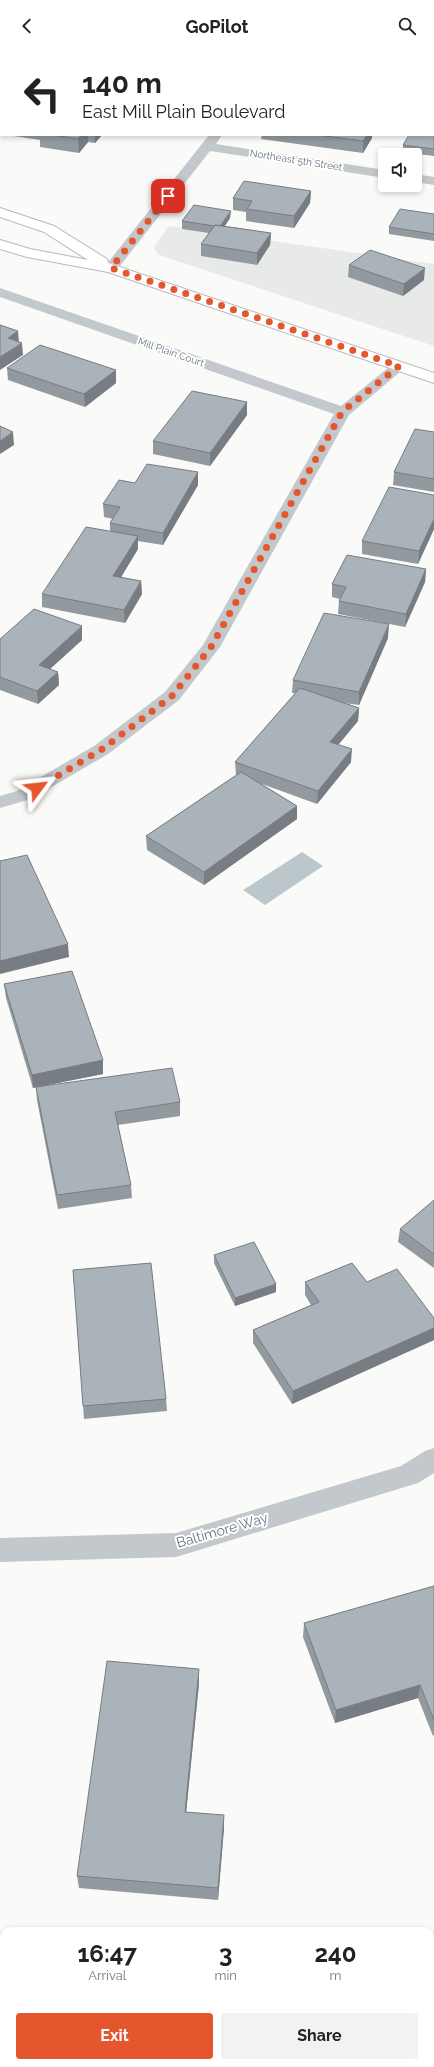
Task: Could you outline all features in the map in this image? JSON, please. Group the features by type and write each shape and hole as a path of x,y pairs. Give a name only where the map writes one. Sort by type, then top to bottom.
{"main road":[{"path":"0,212 49,229 111,268"},
{"path":"0,244 27,253 111,268 434,378"}],"street":[{"path":"111,268 215,136"},
{"name":"Northeast 5th Street","path":"208,147 378,173"},
{"path":"422,179 434,181"},
{"name":"Mill Plain Court","path":"0,292 342,412"},
{"path":"0,802 24,795 101,750 172,696 211,647 342,412 399,366"},
{"name":"Baltimore Way","path":"0,1550 176,1545 409,1475 434,1459"}],"shaded area":[{"path":"169,226 434,264 434,346 159,255 154,249"},
{"path":"302,852 323,866 265,905 243,890"}],"building":[{"path":"59,136 80,136 78,139"},
{"path":"325,136 366,136 363,141"},
{"path":"408,136 434,136 434,149 403,145"},
{"path":"244,181 311,191 294,216 247,209 252,201 233,198"},
{"path":"194,205 231,211 220,226 182,221"},
{"path":"400,209 434,214 434,234 389,227"},
{"path":"215,225 271,233 257,253 201,244"},
{"path":"370,250 425,268 404,284 349,265"},
{"path":"0,325 18,331 8,338 22,343 0,357"},
{"path":"40,345 116,370 84,394 7,368"},
{"path":"192,391 247,402 210,453 153,441"},
{"path":"0,426 13,432 0,441"},
{"path":"415,429 434,432 434,479 394,472"},
{"path":"147,464 198,472 163,533 110,523 120,507 103,504 119,480 135,483"},
{"path":"389,487 434,495 434,519 419,551 362,541"},
{"path":"86,527 138,536 113,576 141,581 124,610 42,594"},
{"path":"347,555 426,569 406,614 339,601 346,587 332,584"},
{"path":"34,609 82,626 39,665 58,672 37,691 0,677 0,639"},
{"path":"324,613 389,624 359,692 293,680"},
{"path":"300,688 359,708 330,742 352,749 318,791 235,762"},
{"path":"241,772 297,806 204,872 146,836"},
{"path":"27,855 68,944 0,961 0,861"},
{"path":"72,971 103,1060 32,1075 4,984"},
{"path":"172,1068 180,1102 115,1112 131,1185 57,1195 36,1087"},
{"path":"434,1200 434,1254 400,1229"},
{"path":"254,1242 276,1284 235,1298 214,1255"},
{"path":"151,1263 166,1399 83,1406 73,1270"},
{"path":"352,1263 367,1282 397,1269 434,1318 434,1328 293,1391 253,1330 319,1302 305,1282"},
{"path":"434,1586 434,1720 420,1685 336,1710 304,1623"},
{"path":"107,1661 199,1669 185,1812 224,1815 218,1888 77,1876"}],"route":[{"path":"37,788 101,750 172,696 211,647 342,412 399,366 111,268 168,196"}]}
